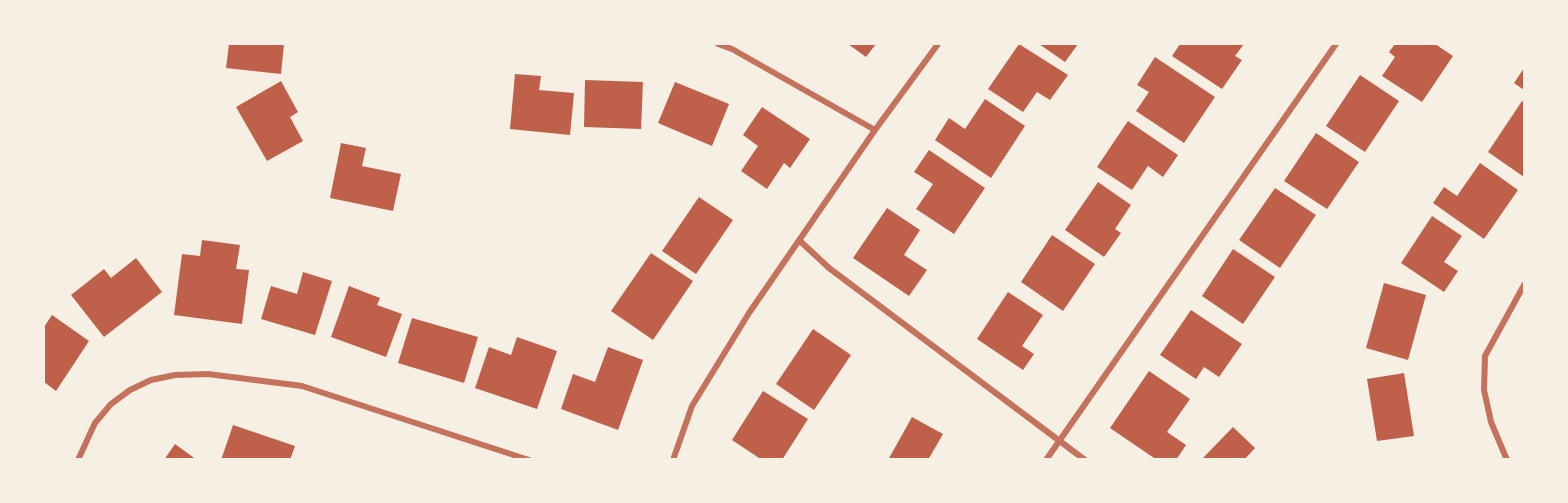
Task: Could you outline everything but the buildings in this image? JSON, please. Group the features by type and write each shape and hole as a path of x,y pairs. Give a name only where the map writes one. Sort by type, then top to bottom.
{"street":[{"path":"718,44 732,49 875,130"},
{"path":"672,459 692,406 749,313 875,130 938,44"},
{"path":"1046,459 1336,44"},
{"path":"799,240 829,268 1085,459"},
{"path":"1507,459 1491,422 1484,390 1485,356 1524,285"},
{"path":"78,459 95,423 111,404 130,390 151,380 175,375 208,374 302,386 529,459"}]}
